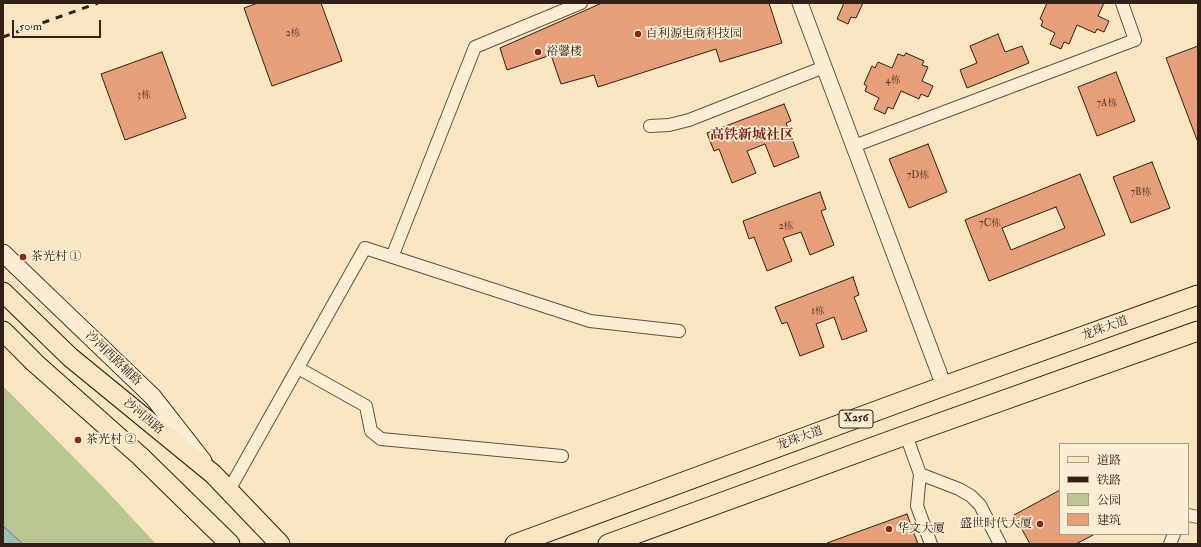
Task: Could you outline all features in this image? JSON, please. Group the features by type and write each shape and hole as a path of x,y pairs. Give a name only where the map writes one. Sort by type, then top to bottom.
{"main road":[{"name":"沙河西路辅路","path":"3,253 153,397 182,432 213,474"},
{"name":"沙河西路","path":"3,292 70,357 213,474 274,537 287,544"},
{"name":"龙珠大道","path":"515,544 944,386 1198,295"},
{"name":"X256","path":"608,544 1198,330"},
{"path":"3,331 35,363 140,456 230,544"},
{"path":"206,520 220,544"}],"street":[{"path":"392,257 475,47 581,3"},
{"path":"800,3 944,386"},
{"path":"854,146 1136,40 1122,3"},
{"path":"650,126 669,125 689,120 824,67"},
{"path":"229,490 365,248 590,321 679,331"},
{"path":"298,368 366,406 371,431 380,440 562,456"},
{"path":"906,435 920,474 917,506 931,544"},
{"path":"920,474 959,489 971,496 980,505 1000,544"}],"green space":[{"path":"3,386 104,488 156,544 3,544"}],"water":[{"path":"3,526 23,544 3,544"}],"building":[{"path":"258,3 321,3 342,61 272,86 244,8"},
{"path":"602,3 769,3 782,43 720,62 716,49 598,87 594,75 561,84 551,55 507,70 500,48"},
{"path":"844,3 863,3 856,18 851,17 848,24 837,19"},
{"path":"1047,3 1104,3 1098,16 1109,21 1104,32 1097,29 1095,33 1077,25 1069,44 1064,42 1061,49 1050,44 1055,33 1041,26 1043,21 1040,19"},
{"path":"998,34 1005,52 1022,46 1029,63 967,88 960,70 977,63 970,46"},
{"path":"1198,46 1198,140 1197,140 1166,58"},
{"path":"162,52 186,118 125,140 101,74"},
{"path":"906,53 924,61 922,65 928,67 922,81 933,86 928,97 921,94 919,99 901,91 893,109 888,107 885,114 874,109 879,98 865,91 867,86 864,84 872,66 875,68 878,62 892,68 898,54 904,56"},
{"path":"1116,72 1135,121 1097,136 1078,87"},
{"path":"784,104 791,121 786,123 799,157 774,167 765,144 747,151 756,173 732,183 719,149 714,151 707,133"},
{"path":"928,144 947,192 909,208 889,159"},
{"path":"1152,162 1170,208 1131,223 1113,177"},
{"path":"1080,174 1105,235 989,281 965,220","holes":["1056,207 1065,228 1011,250 1002,228"]},
{"path":"820,192 826,209 821,211 834,245 810,255 801,232 783,238 792,261 767,271 754,237 749,239 743,221"},
{"path":"853,277 859,295 854,297 867,331 842,340 834,317 816,324 824,347 800,356 787,322 782,324 775,307"},
{"name":"盛世时代大厦","path":"1059,491 1059,535 1093,535 1076,544 1030,544 1014,515"},
{"name":"华文大厦","path":"907,514 918,544 827,544 827,543"}],"railway":[{"path":"3,37 98,3"}],"place":[{"name":"百利源电商科技园","path":"638,34"},
{"name":"裕馨楼","path":"538,52"},
{"name":"茶光村 ①","path":"23,257"},
{"name":"茶光村 ②","path":"78,440"},
{"name":"盛世时代大厦","path":"1040,524"},
{"name":"华文大厦","path":"889,529"}],"district":[{"name":"高铁新城社区","path":"752,136"}]}
